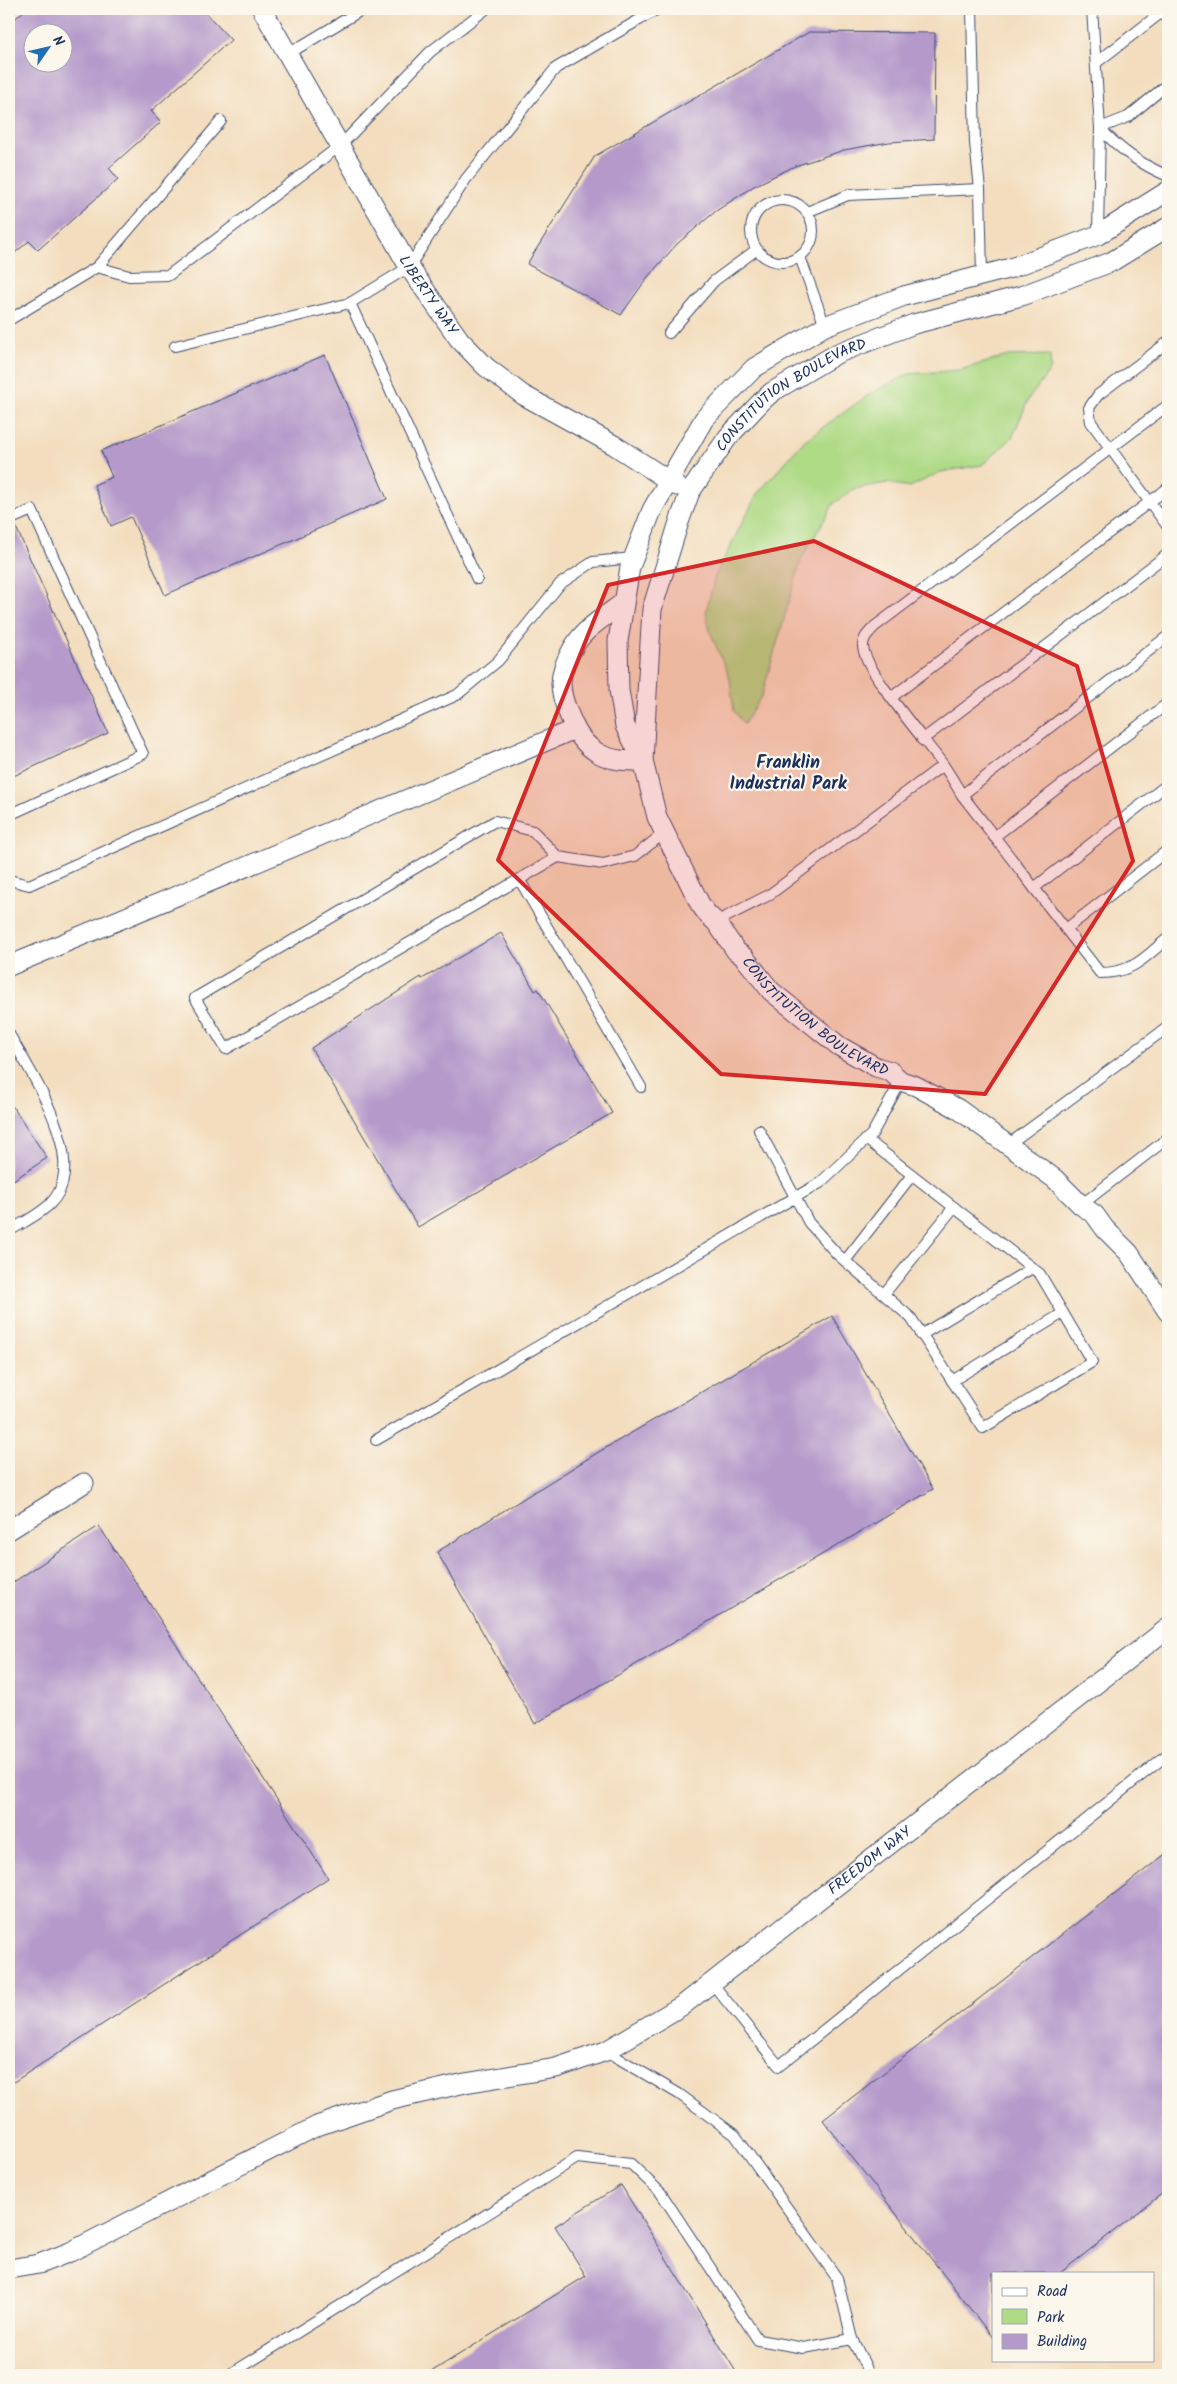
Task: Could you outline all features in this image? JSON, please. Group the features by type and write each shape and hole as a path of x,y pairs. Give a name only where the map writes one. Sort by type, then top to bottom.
{"street":[{"name":"LIBERTY WAY","path":"262,9 410,267 459,339 486,367 523,395 614,446 667,480 690,492"},
{"name":"CONSTITUTION BOULEVARD","path":"1168,191 1098,235 1011,268 904,296 825,326 754,368 704,419 667,480 652,510 630,567 618,641 620,690 625,726 643,761 657,817 700,904 708,916 716,922 736,951 744,957 771,991 838,1046 876,1067 890,1071 901,1082 916,1086 958,1109 1055,1179 1081,1205 1095,1215 1105,1229 1129,1253 1168,1312"},
{"name":"CONSTITUTION BOULEVARD","path":"643,761 652,609 690,492 728,437 761,402 772,392 838,353 914,324 1020,296 1111,262 1168,227"},
{"path":"624,602 581,636 566,660 561,678 561,698 574,729 584,743 599,753 618,760 643,761"},
{"path":"9,966 574,729"},
{"path":"9,1530 84,1483"},
{"name":"FREEDOM WAY","path":"9,2269 39,2264 70,2252 317,2126 392,2100 465,2083 556,2068 606,2051 659,2021 712,1983 1168,1628"}],"lane":[{"path":"288,54 363,9"},
{"path":"97,267 129,276 169,275 341,145 430,52 486,9"},
{"path":"175,346 350,304 410,267 466,179 556,68 658,9"},
{"path":"972,9 975,142 980,189 982,275"},
{"path":"1092,9 1100,128 1098,235"},
{"path":"1096,63 1166,9"},
{"path":"1100,128 1128,117 1168,84"},
{"path":"9,320 97,267 220,121"},
{"path":"1100,128 1118,148 1136,161 1168,176"},
{"path":"807,212 848,195 980,189"},
{"path":"782,199 800,205 807,212 812,221 812,241 800,257 782,263 763,257 756,250 752,241 752,221 763,206 782,199"},
{"path":"669,333 714,281 756,250"},
{"path":"800,257 825,326"},
{"path":"350,304 478,579"},
{"path":"1168,342 1098,395 1089,408 1091,422 1168,527"},
{"path":"1168,405 874,627 864,638 863,648 872,668 922,740 943,765 962,795 1100,973 1119,973 1134,965 1168,938"},
{"path":"892,697 1168,488"},
{"path":"9,520 32,510 143,754 9,816"},
{"path":"922,740 1168,554"},
{"path":"9,880 28,885 457,695 498,661 560,584 593,562 634,558"},
{"path":"962,795 1168,636"},
{"path":"994,836 1168,703"},
{"path":"716,922 769,895 943,765"},
{"path":"1034,888 1168,784"},
{"path":"558,857 226,1049 195,998 495,821 533,831 558,857 603,864 635,856 664,833"},
{"path":"1066,929 1168,850"},
{"path":"519,879 641,1087"},
{"path":"1009,1144 1168,1027"},
{"path":"9,1034 35,1080 63,1142 65,1179 51,1204 9,1232"},
{"path":"376,1440 820,1182 872,1134 901,1082"},
{"path":"759,1130 809,1223 845,1261 910,1318 983,1428 1092,1362 1040,1274 866,1139"},
{"path":"1081,1205 1168,1138"},
{"path":"845,1261 912,1175"},
{"path":"884,1294 954,1207"},
{"path":"921,1335 1032,1268"},
{"path":"952,1381 1063,1313"},
{"path":"712,1983 779,2066 1168,1754"},
{"path":"606,2051 679,2094 735,2135 837,2278 852,2339 870,2375"},
{"path":"229,2375 577,2158 631,2164 661,2193 758,2340 804,2348 852,2339"}],"highlighted area":[{"path":"814,541 1077,666 1133,861 985,1094 721,1074 498,860 608,585"}],"green space":[{"path":"1050,355 1051,369 1028,400 1012,438 982,465 941,472 910,487 886,483 854,489 834,503 801,560 762,695 744,724 734,711 730,679 710,631 706,612 715,576 757,494 805,440 871,393 909,374 959,370 1008,356"}],"building":[{"path":"26,9 202,9 231,40 151,111 161,122 109,168 118,179 38,250 29,241 9,258 9,24"},
{"path":"809,32 935,33 934,139 889,142 844,150 795,166 754,186 716,211 677,244 647,278 621,315 527,264 595,156"},
{"path":"325,355 387,499 165,595 131,517 111,526 94,485 112,477 101,451"},
{"path":"15,525 108,733 9,778 9,527"},
{"path":"501,933 535,991 538,989 612,1113 418,1227 311,1048 421,977 422,979"},
{"path":"9,1101 47,1158 9,1183"},
{"path":"832,1316 933,1489 535,1724 437,1552 597,1453"},
{"path":"99,1526 328,1878 9,2085 9,1585"},
{"path":"1168,1852 1168,2189 1061,2272 992,2272 992,2337 823,2120"},
{"path":"621,2185 738,2375 426,2375 586,2276 555,2226"}],"district":[{"name":"Franklin Industrial Park","path":"788,772"}]}
